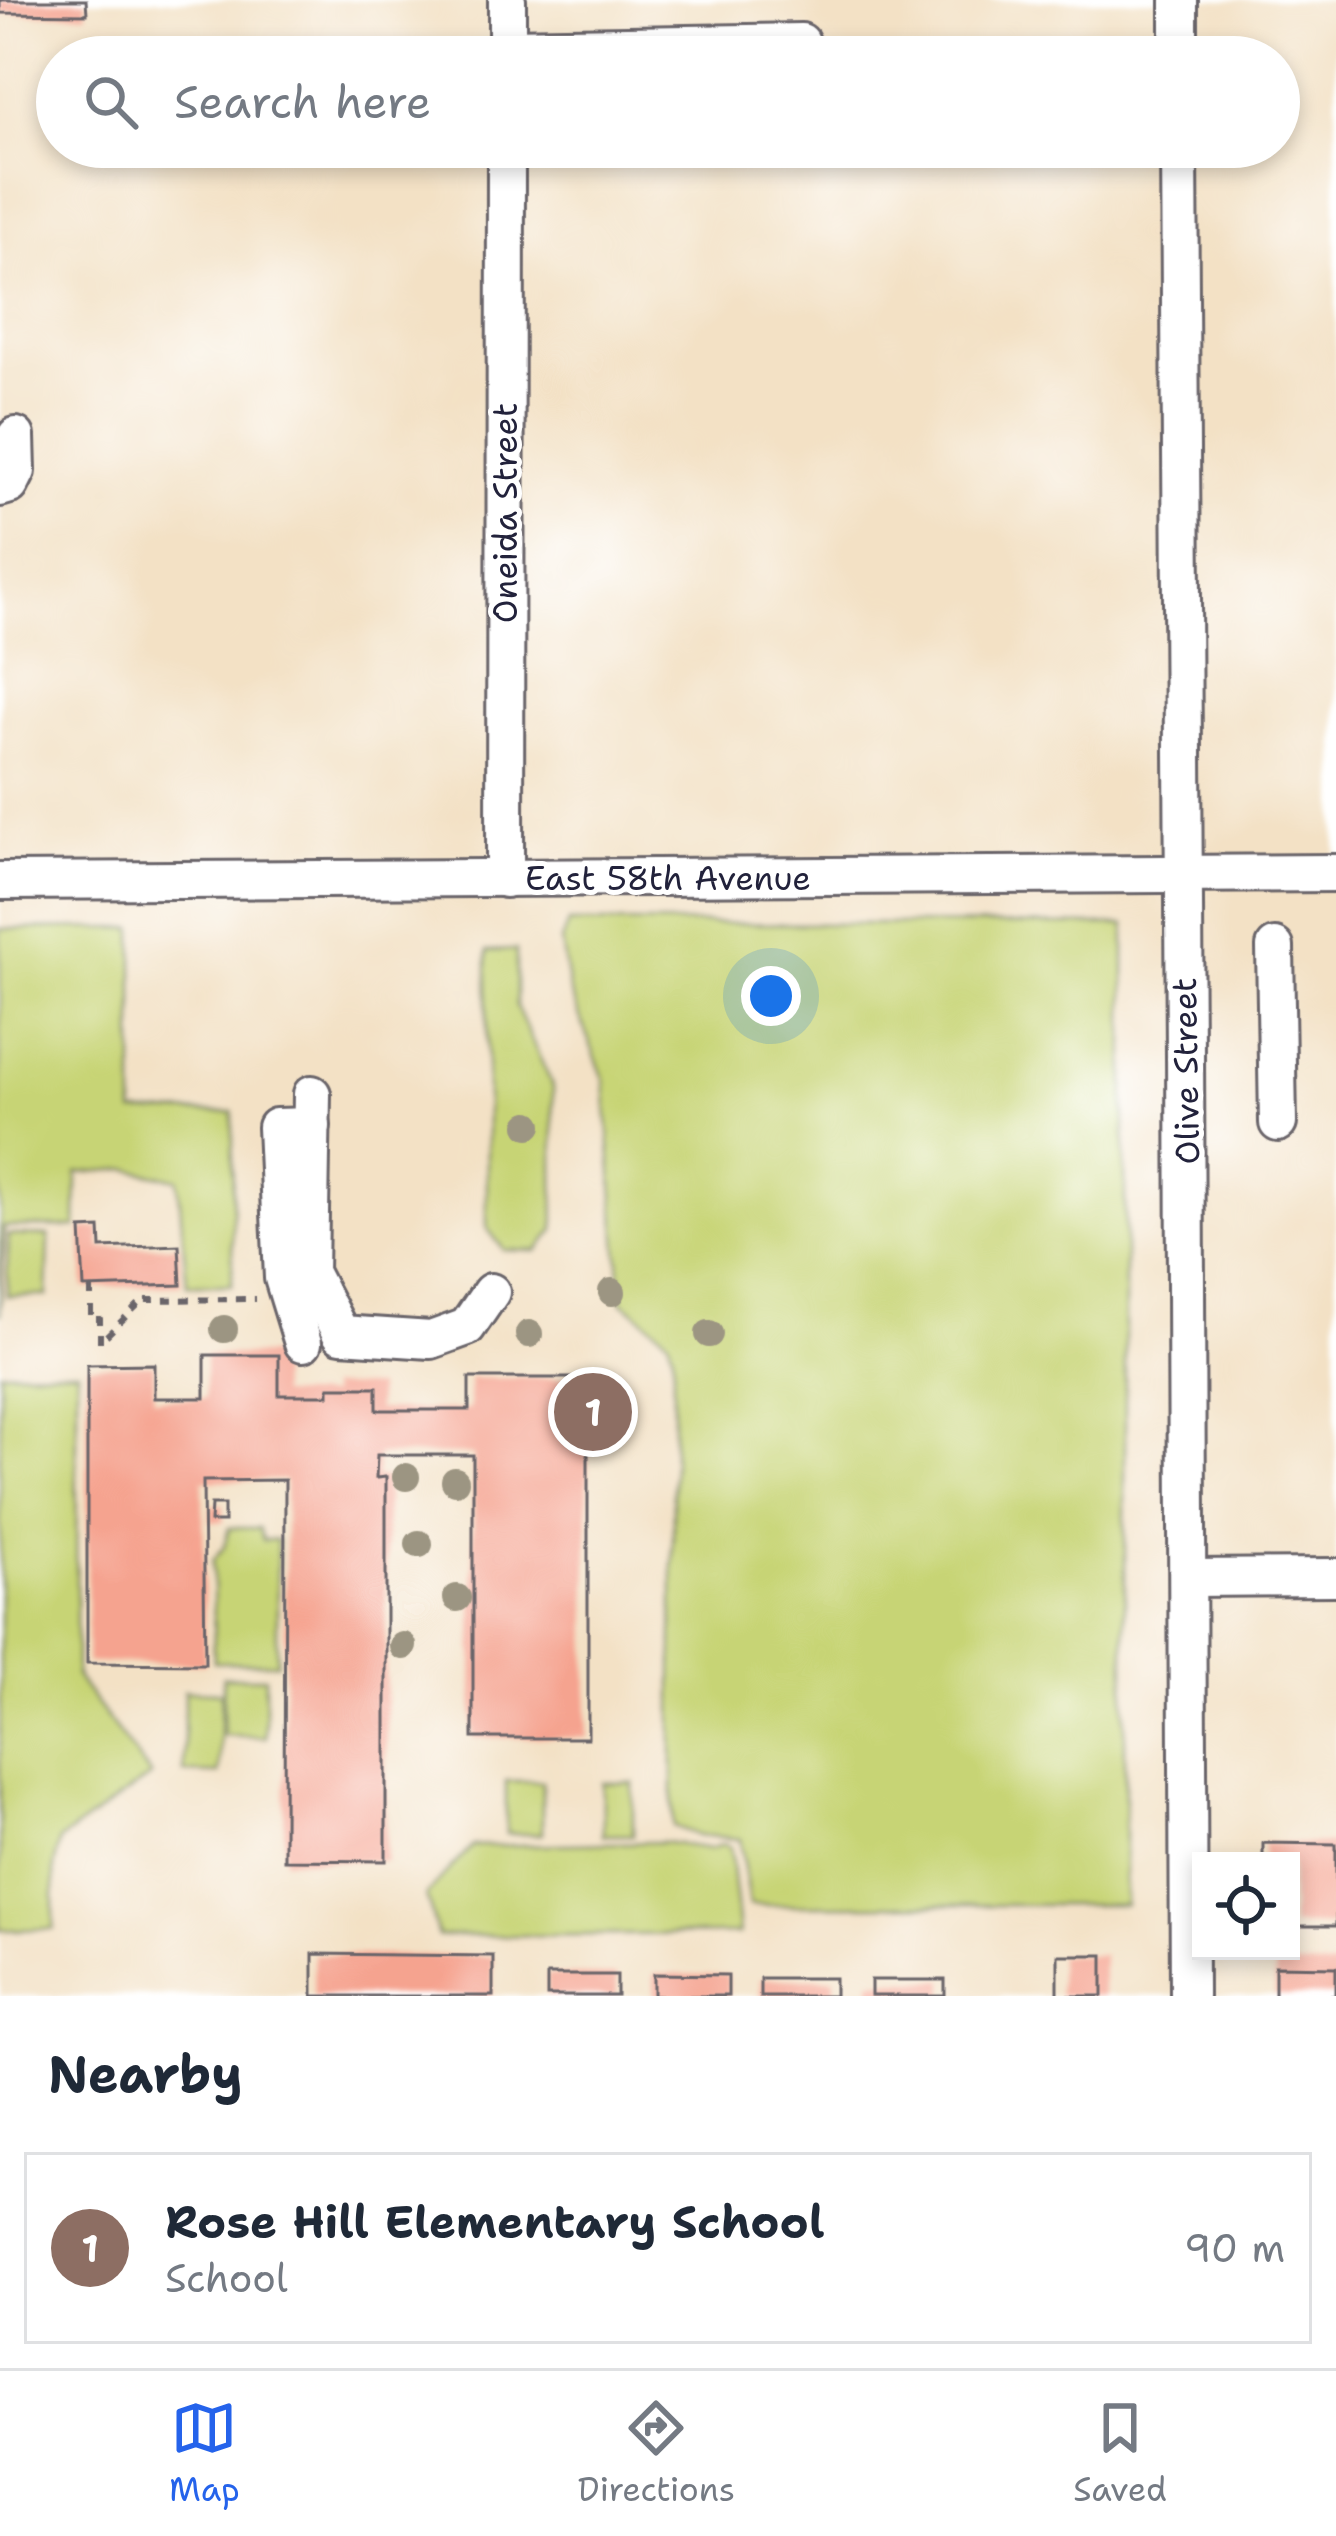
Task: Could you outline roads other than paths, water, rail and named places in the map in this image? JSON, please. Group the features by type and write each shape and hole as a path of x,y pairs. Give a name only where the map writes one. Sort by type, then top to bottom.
{"street":[{"path":"507,36 508,0"},
{"path":"1178,0 1179,36"},
{"name":"Oneida Street","path":"505,879 506,168"},
{"name":"Olive Street","path":"1179,168 1182,874 1188,1104 1189,1996"},
{"path":"0,488 10,485 17,470 16,436"},
{"name":"East 58th Avenue","path":"0,880 1336,873"},
{"path":"1275,947 1279,1124"},
{"path":"303,1343 283,1278 276,1127 312,1110 309,1272 341,1334 431,1340 467,1327 491,1292"},
{"path":"1190,1578 1336,1577"}],"place":[{"name":"Rose Hill Elementary School","path":"593,1412"}]}
